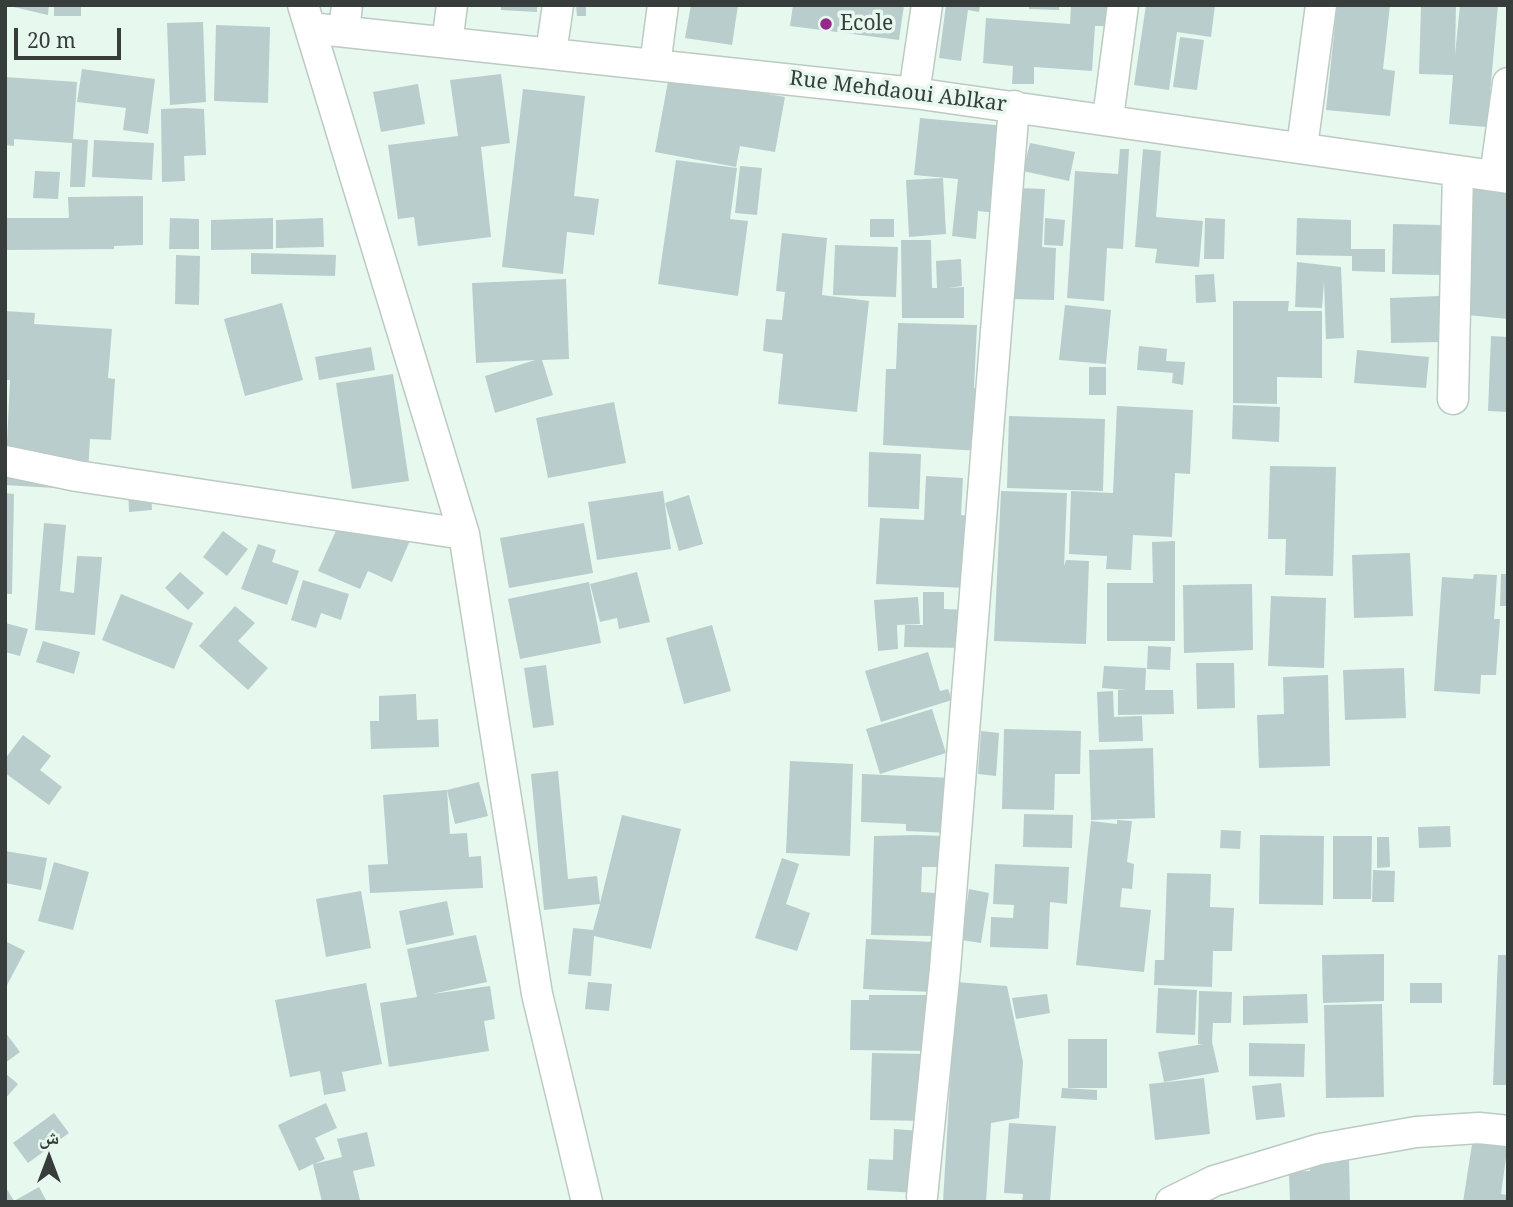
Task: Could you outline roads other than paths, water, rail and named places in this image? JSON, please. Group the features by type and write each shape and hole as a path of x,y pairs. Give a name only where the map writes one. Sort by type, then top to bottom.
{"street":[{"path":"447,43 452,5"},
{"path":"551,53 558,5"},
{"path":"655,65 663,5"},
{"path":"915,93 927,5"},
{"path":"1108,118 1123,5"},
{"path":"1302,147 1321,5"},
{"path":"307,16 464,534 537,994 587,1202"},
{"name":"Rue Mehdaoui Ablkar","path":"307,16 346,18 447,43 915,93 1108,118 1502,177"},
{"path":"1502,177 1508,83"},
{"path":"922,1197 945,969 1014,106"},
{"path":"1452,399 1458,171"},
{"path":"5,461 76,476 464,534"},
{"path":"1171,1202 1214,1181 1320,1149 1416,1132 1479,1128 1508,1131"}],"place":[{"name":"Ecole","path":"826,24"}]}
